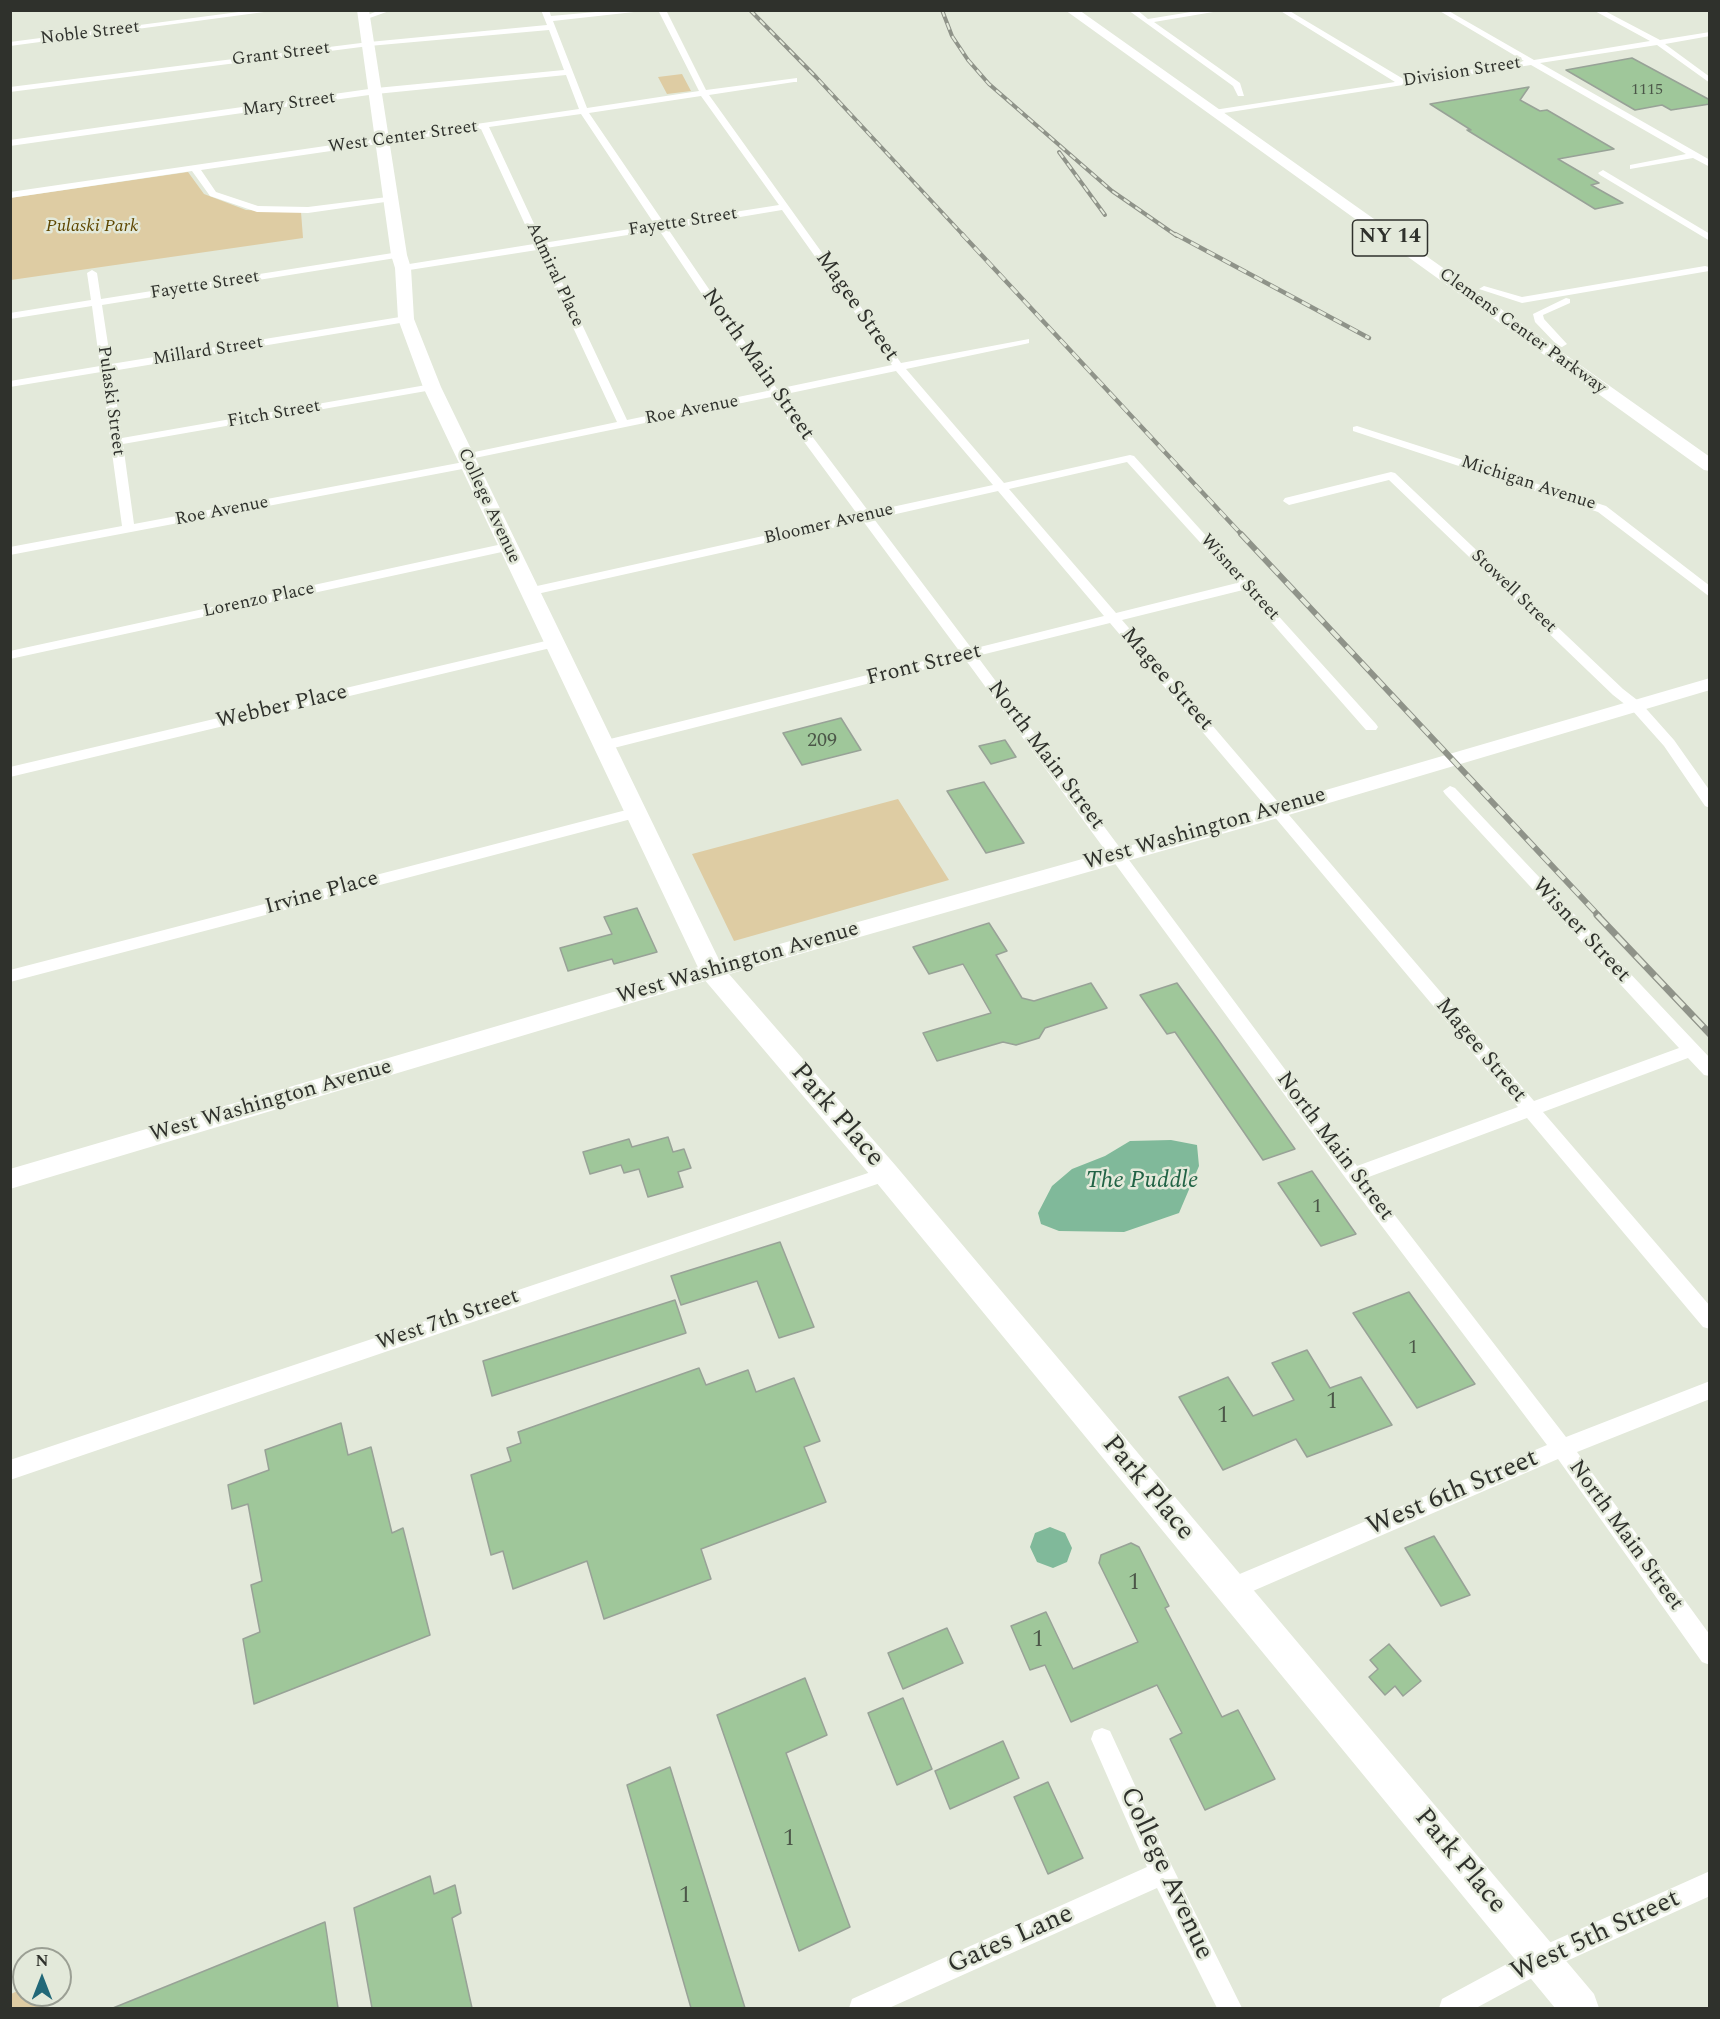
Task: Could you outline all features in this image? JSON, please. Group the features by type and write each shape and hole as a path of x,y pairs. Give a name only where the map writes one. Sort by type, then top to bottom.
{"main road":[{"name":"Clemens Center Parkway","path":"1071,10 1484,289 1710,448"},
{"name":"Clemens Center Parkway","path":"1088,10 1222,112 1710,466"},
{"name":"College Avenue","path":"364,14 401,262 406,319 432,387 507,547 712,971"},
{"name":"Park Place","path":"712,971 886,1174 1580,2008"}],"street":[{"name":"Noble Street","path":"10,44 276,10"},
{"path":"364,14 389,10"},
{"name":"Grant Street","path":"10,90 549,19 649,10"},
{"name":"Magee Street","path":"662,10 704,94 900,369 1278,810 1710,1322"},
{"path":"1131,10 1237,85 1241,94"},
{"path":"1147,21 1222,10"},
{"path":"1282,10 1402,82"},
{"path":"1441,10 1710,164"},
{"path":"1596,10 1658,42 1710,81"},
{"name":"North Main Street","path":"549,19 584,112 775,394 1353,1175 1562,1448 1710,1654"},
{"name":"Division Street","path":"1222,112 1710,34"},
{"name":"Mary Street","path":"10,143 376,92 568,72"},
{"name":"West Center Street","path":"10,195 795,80"},
{"name":"Admiral Place","path":"484,126 624,425"},
{"path":"1633,167 1694,155"},
{"path":"195,168 213,194 257,208 308,210 392,198"},
{"path":"1603,172 1710,238"},
{"name":"Fayette Street","path":"10,316 96,302 541,246 784,207"},
{"path":"1484,289 1522,300 1708,269"},
{"name":"Pulaski Street","path":"92,273 129,529"},
{"path":"1562,344 1539,320 1538,314 1545,309 1585,297 1604,288"},
{"name":"Millard Street","path":"10,384 406,319"},
{"name":"Roe Avenue","path":"10,551 467,461 624,425 1025,341"},
{"name":"Fitch Street","path":"117,442 432,387"},
{"name":"Michigan Avenue","path":"1357,429 1602,508 1710,593"},
{"name":"Bloomer Avenue","path":"528,591 1130,458"},
{"name":"Wisner Street","path":"1130,458 1371,727"},
{"name":"Stowell Street","path":"1289,501 1391,476 1618,692 1636,706 1669,743 1710,802"},
{"name":"Lorenzo Place","path":"10,655 507,547"},
{"name":"Front Street","path":"602,746 1246,585"},
{"name":"Webber Place","path":"10,772 554,644"},
{"name":"West Washington Avenue","path":"10,1179 712,971 1710,684"},
{"name":"Wisner Street","path":"1450,791 1710,1070"},
{"name":"Irvine Place","path":"10,976 634,813"},
{"path":"1353,1175 1691,1050"},
{"name":"West 7th Street","path":"10,1470 886,1174"},
{"name":"West 6th Street","path":"1231,1589 1562,1448 1710,1390"},
{"name":"College Avenue","path":"1102,1739 1162,1873 1230,2008"},
{"name":"Gates Lane","path":"861,2008 1162,1873"},
{"name":"West 5th Street","path":"1451,2008 1540,1960 1710,1883"}],"green space":[{"path":"682,74 691,91 667,94 658,77"},
{"name":"Pulaski Park","path":"188,172 204,194 246,210 301,212 303,238 11,280 10,198"},
{"path":"898,799 949,880 734,941 692,854"},
{"path":"11,1994 12,2007 41,2008 11,2008"}],"water":[{"name":"The Puddle","path":"1171,1140 1197,1145 1199,1166 1179,1213 1124,1232 1059,1231 1041,1224 1038,1213 1052,1186 1072,1169 1105,1156 1130,1141"},
{"path":"1050,1527 1065,1533 1072,1548 1067,1562 1053,1568 1037,1562 1030,1547 1035,1533"}],"building":[{"path":"1632,58 1710,100 1710,104 1671,110 1662,105 1635,110 1566,70"},
{"path":"1529,87 1520,100 1540,111 1547,110 1614,149 1558,159 1599,183 1591,185 1623,203 1595,209 1467,130 1471,130 1430,104"},
{"path":"841,718 861,750 802,765 783,733"},
{"path":"1005,740 1016,757 991,764 979,746"},
{"path":"984,782 1024,843 986,853 947,791"},
{"path":"637,908 657,952 614,964 612,959 568,971 560,948 612,934 604,917"},
{"path":"989,923 1007,951 996,955 1022,998 1034,1001 1091,983 1107,1008 1045,1028 1039,1038 1016,1045 1003,1042 937,1061 923,1033 991,1013 963,964 929,974 913,947"},
{"path":"1177,983 1295,1149 1263,1160 1175,1032 1167,1034 1140,995"},
{"path":"668,1137 673,1152 684,1149 691,1168 678,1172 683,1187 648,1197 639,1169 624,1173 621,1165 590,1174 583,1152 629,1139 632,1147"},
{"path":"1312,1171 1356,1234 1321,1246 1278,1183"},
{"path":"780,1242 814,1327 779,1338 757,1281 681,1305 671,1276"},
{"path":"1409,1292 1475,1384 1417,1408 1353,1313"},
{"path":"675,1300 686,1333 492,1396 483,1361"},
{"path":"1307,1350 1330,1388 1361,1377 1392,1425 1307,1457 1296,1439 1223,1470 1179,1397 1228,1377 1253,1416 1294,1400 1272,1363"},
{"path":"699,1368 706,1385 748,1370 756,1392 794,1378 820,1441 804,1447 826,1502 701,1549 711,1579 604,1619 587,1561 513,1589 503,1551 491,1555 471,1475 511,1461 507,1448 521,1443 518,1432"},
{"path":"341,1423 348,1455 371,1447 392,1533 403,1528 430,1635 254,1704 243,1639 260,1632 251,1585 262,1581 248,1504 232,1509 228,1485 269,1470 265,1450"},
{"path":"1434,1536 1470,1595 1441,1606 1405,1548"},
{"path":"1131,1543 1139,1547 1169,1606 1165,1608 1222,1717 1238,1710 1275,1779 1205,1810 1170,1739 1182,1733 1157,1685 1071,1722 1045,1665 1030,1670 1011,1626 1046,1612 1073,1669 1138,1642 1099,1563 1101,1555"},
{"path":"947,1628 963,1663 903,1689 888,1653"},
{"path":"1389,1644 1421,1681 1403,1696 1395,1686 1385,1695 1369,1677 1378,1669 1370,1660"},
{"path":"805,1678 827,1735 786,1753 850,1927 799,1951 717,1715"},
{"path":"903,1698 932,1769 897,1785 868,1713"},
{"path":"1003,1741 1019,1778 950,1809 935,1771"},
{"path":"670,1767 745,2008 691,2008 627,1785"},
{"path":"1048,1782 1083,1858 1048,1874 1014,1797"},
{"path":"430,1876 434,1894 455,1885 461,1913 452,1918 472,2008 372,2008 354,1908"},
{"path":"325,1922 338,2008 113,2008"}],"railway":[{"path":"750,10 816,77 964,236"},
{"path":"942,10 952,36 968,60 989,84 1112,191 1177,236"},
{"path":"1059,152 1105,215"},
{"path":"962,234 1242,535"},
{"path":"1175,234 1369,338"},
{"path":"1241,534 1599,916"},
{"path":"1597,915 1710,1034"}]}
